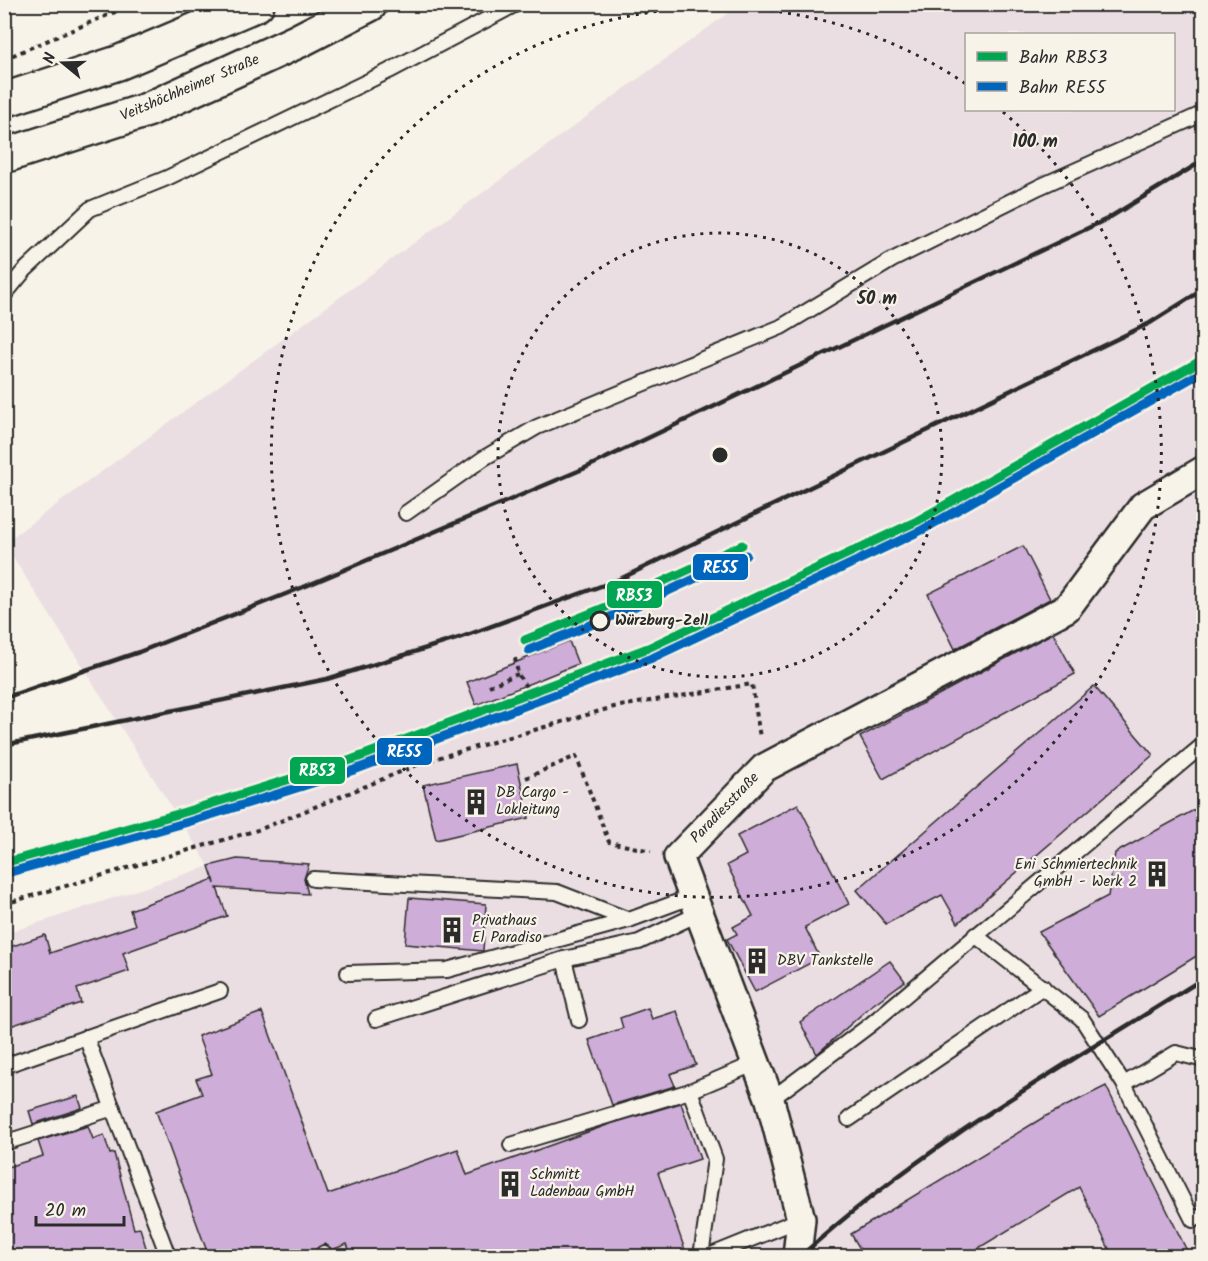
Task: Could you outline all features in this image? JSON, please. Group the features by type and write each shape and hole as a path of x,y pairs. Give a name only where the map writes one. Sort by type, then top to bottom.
{"highway":[{"path":"4,100 118,63 256,4"},
{"name":"Veitshöchheimer Straße","path":"4,156 147,110 298,41 370,4"}],"street":[{"name":"Paradiesstraße","path":"678,857 764,768 1067,608 1143,506 1203,470"},
{"path":"678,857 694,905 770,1100 801,1220 797,1257"}],"lane":[{"path":"4,295 24,272 90,209 167,178 389,71 516,4"},
{"path":"406,513 484,458 537,427 781,327 892,260 1039,187 1203,113"},
{"path":"770,1100 870,1025 1203,744"},
{"path":"313,879 557,892 629,920"},
{"path":"348,973 447,970 629,920 694,905"},
{"path":"376,1019 564,959 639,942 694,905"},
{"path":"975,935 1082,1019 1124,1084 1193,1221 1203,1215"},
{"path":"564,959 579,1020"},
{"path":"849,1119 1043,987"},
{"path":"4,1066 220,990"},
{"path":"86,1037 168,1257"},
{"path":"1124,1084 1176,1053 1203,1060"},
{"path":"511,1145 690,1090 756,1063"},
{"path":"690,1090 715,1160 701,1257"},
{"path":"4,1143 113,1108"},
{"path":"709,1257 801,1220"}],"path":[{"path":"4,59 134,4"},
{"path":"515,657 518,674 526,687"},
{"path":"489,686 518,674"},
{"path":"4,904 261,829 427,761 614,707 752,684 764,768"},
{"path":"526,778 576,756 609,842 678,857"}],"shaded area":[{"path":"739,5 1203,5 1203,1256 5,1256 5,934 209,866 4,543"}],"building":[{"path":"1023,546 1050,599 955,649 928,594"},
{"path":"1053,633 1075,674 883,779 860,737"},
{"path":"569,641 578,664 476,705 467,682"},
{"path":"1094,686 1153,755 958,923 942,895 886,924 857,890"},
{"name":"DB Cargo - Lokleitung","path":"517,764 529,818 436,840 423,785"},
{"path":"798,804 849,904 805,927 820,958 755,992 727,939 737,934 733,927 753,916 727,865 746,855 737,836"},
{"name":"Eni Schmiertechnik GmbH - Werk 2","path":"1203,805 1203,952 1099,1016 1039,932 1108,896 1115,853"},
{"path":"237,859 309,864 304,879 308,894 217,888 227,916 123,953 129,971 77,989 81,1003 4,1028 4,949 45,935 50,953 135,925 130,910 213,879 209,866"},
{"name":"Privathaus El Paradiso","path":"409,898 486,904 483,951 405,944"},
{"path":"890,961 905,981 871,1006 817,1054 800,1022"},
{"path":"648,1008 652,1019 677,1011 696,1065 670,1074 675,1086 612,1105 589,1040 623,1028 620,1018"},
{"path":"262,1012 328,1194 458,1149 467,1175 610,1124 681,1103 700,1159 658,1173 685,1250 665,1257 352,1257 347,1244 332,1250 325,1244 317,1248 315,1257 209,1257 156,1111 202,1094 196,1079 212,1074 198,1036"},
{"path":"1106,1086 1190,1257 1113,1257 1079,1187 964,1257 865,1257 851,1234 1044,1117"},
{"path":"78,1096 82,1108 33,1124 29,1111"},
{"path":"88,1126 93,1139 104,1135 110,1154 114,1153 134,1229 140,1228 149,1257 4,1257 4,1168 43,1156 38,1141"}],"railway":[{"path":"4,698 139,652 306,586 583,469 1107,219 1204,160"},
{"path":"4,745 327,679 459,638 620,579 1150,323 1204,289"},
{"path":"801,1256 895,1178 945,1143 1047,1075 1204,978"}],"rail line":[{"name":"RB53","path":"4,863 185,812 351,760 648,648 917,521 1204,359"},
{"name":"RE55","path":"7,873 188,822 354,770 652,658 922,530 1204,371"},
{"name":"RB53","path":"525,640 621,601 742,545"},
{"name":"RE55","path":"529,650 625,611 746,555"}],"place":[{"name":"Würzburg-Zell","path":"600,621"},
{"name":"DB Cargo - Lokleitung","path":"476,802"},
{"name":"Eni Schmiertechnik GmbH - Werk 2","path":"1157,874"},
{"name":"Privathaus El Paradiso","path":"452,930"},
{"name":"DBV Tankstelle","path":"757,961"},
{"name":"Schmitt Ladenbau GmbH","path":"510,1184"}]}
